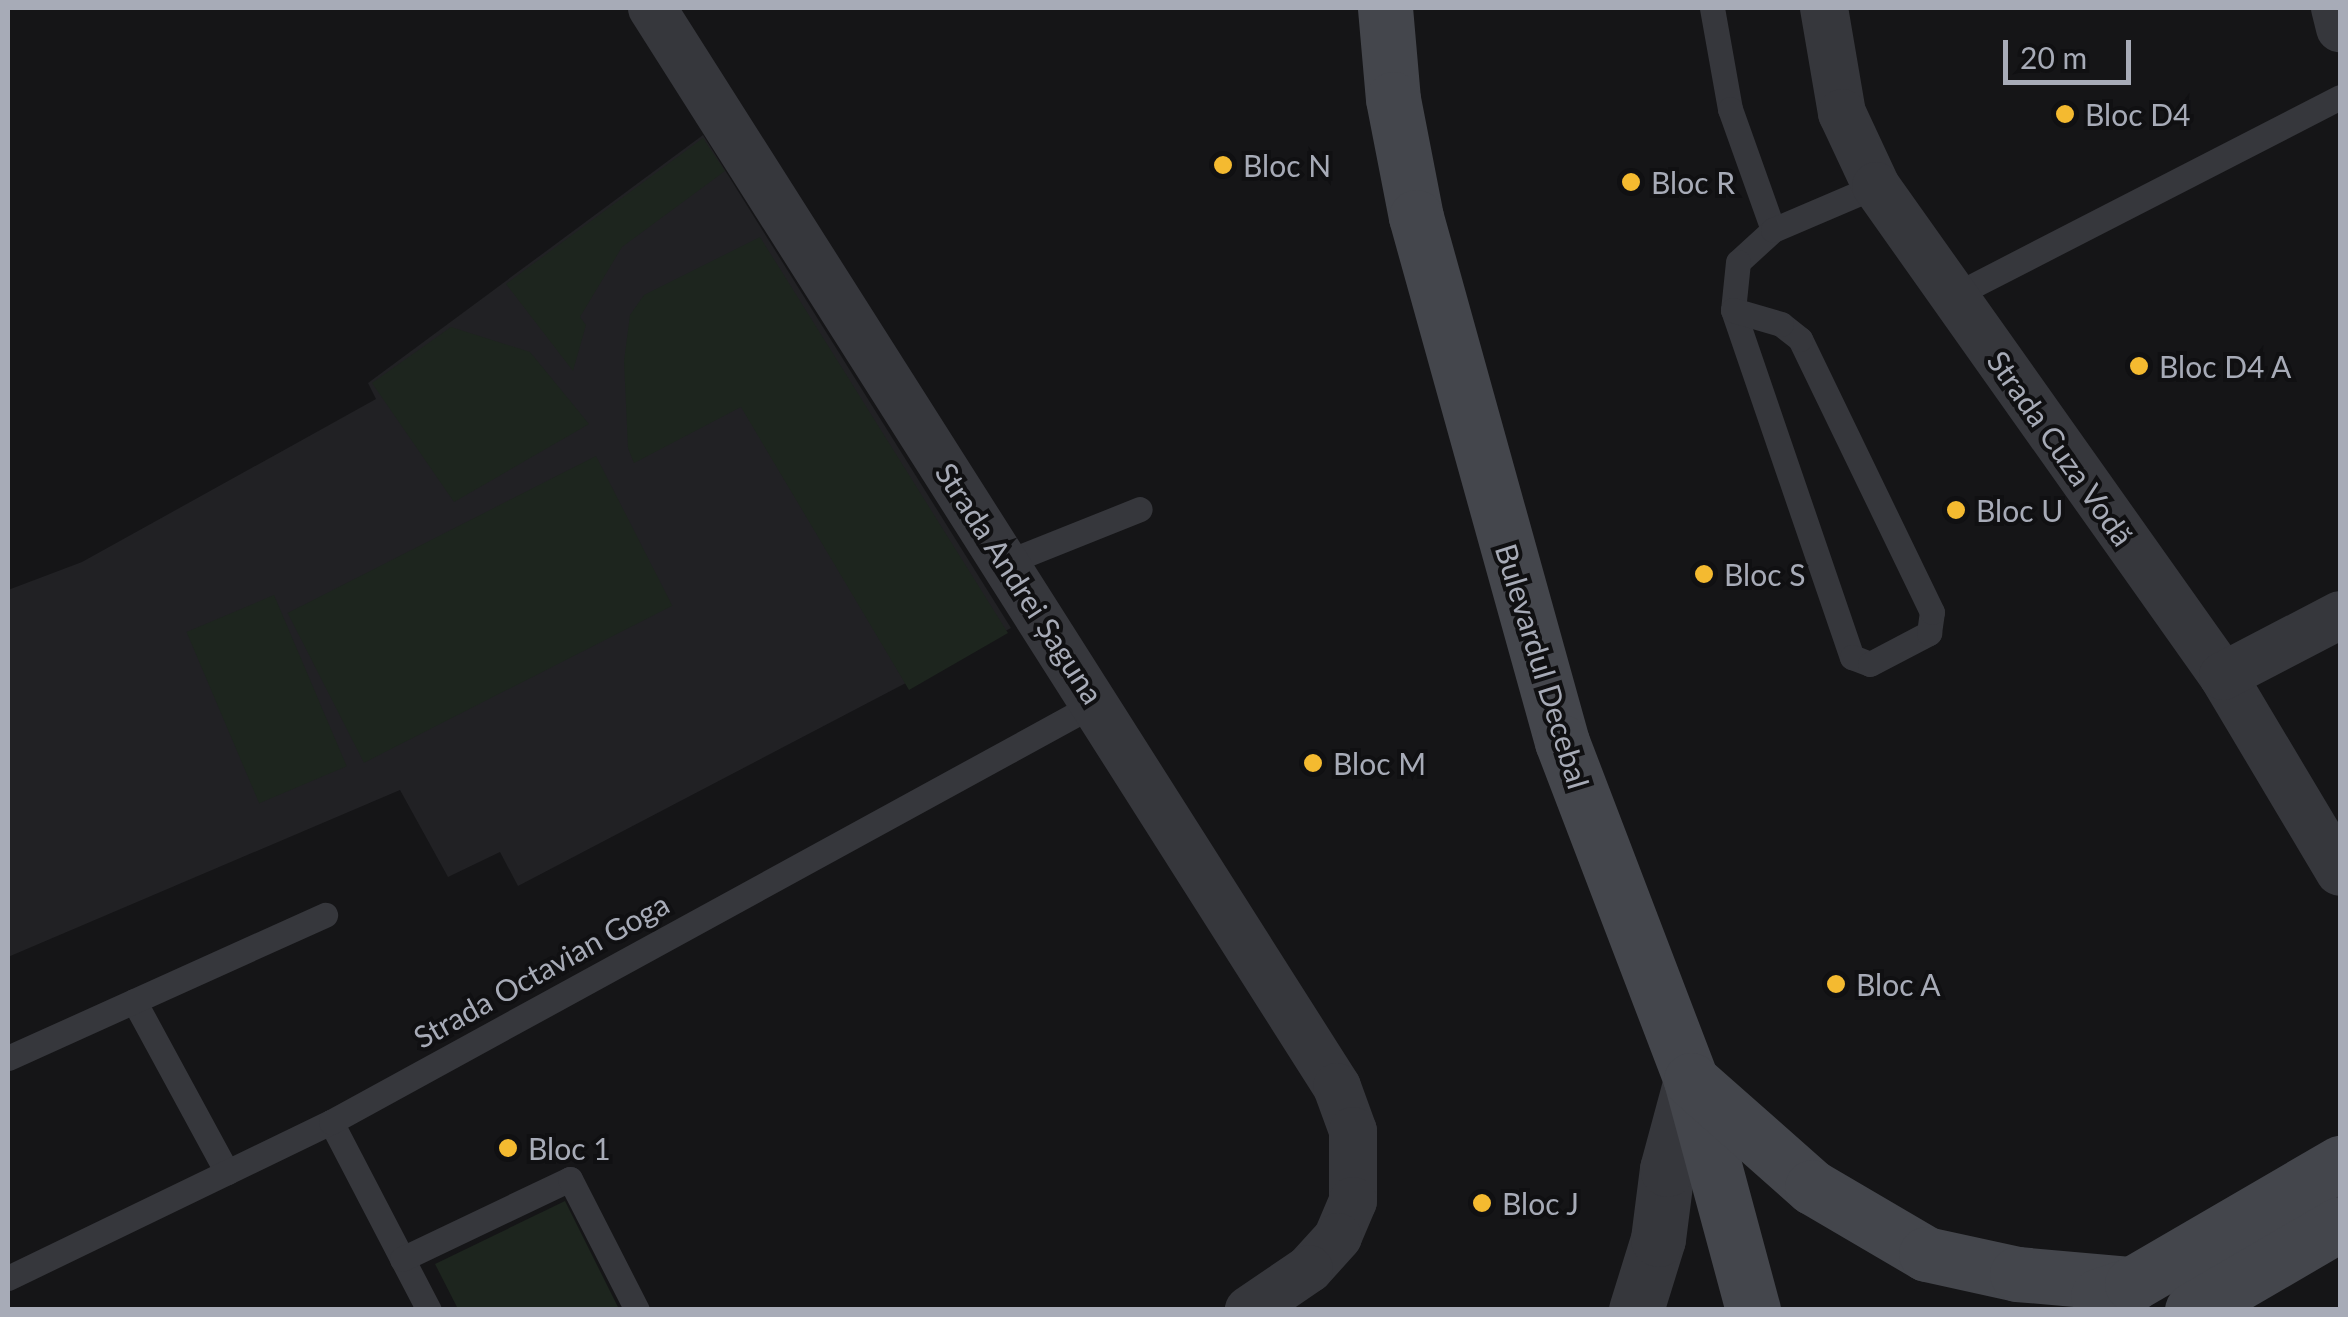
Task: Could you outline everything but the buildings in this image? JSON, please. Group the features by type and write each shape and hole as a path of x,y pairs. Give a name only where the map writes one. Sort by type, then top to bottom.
{"main road":[{"name":"Bulevardul Decebal","path":"1385,8 1393,98 1416,217 1562,742 1691,1080 1753,1310"},
{"path":"1691,1080 1812,1186 1926,1254 2016,1274 2132,1284"},
{"path":"2059,1310 2132,1284 2340,1163"},
{"path":"2192,1310 2340,1224"}],"street":[{"name":"Strada Andrei Șaguna","path":"652,8 1005,563 1098,702 1337,1088 1353,1131 1353,1201 1338,1237 1308,1270 1249,1310"},
{"name":"Strada Cuza Vodă","path":"1824,8 1842,113 1876,186 2223,676 2340,872"},
{"path":"2335,8 2340,28"},
{"path":"2223,676 2340,615"},
{"path":"1636,1310 1658,1239 1667,1169 1691,1080"}],"lane":[{"path":"1712,8 1730,109 1773,230"},
{"path":"1953,296 2340,97"},
{"path":"1732,310 1780,324 1800,339 1932,612 1930,633 1870,664 1852,658 1732,310 1738,262 1773,230 1876,186"},
{"path":"1005,563 1140,509"},
{"name":"Strada Octavian Goga","path":"8,1278 331,1122 1098,702"},
{"path":"8,1058 325,914"},
{"path":"134,1001 226,1172"},
{"path":"331,1122 428,1310"},
{"path":"402,1259 570,1179 637,1310"}],"shaded area":[{"path":"703,135 1011,628 518,886 500,852 448,877 400,790 8,957 8,590 82,562 376,399 368,383"},
{"path":"703,138 725,171 622,247 580,317 586,325 573,371 506,284"},
{"path":"760,237 1008,633 909,690 741,407 634,463 628,448 624,361 630,315 644,295"},
{"path":"451,327 530,352 589,424 454,502 372,383"},
{"path":"596,456 672,606 364,763 288,613"},
{"path":"274,595 347,766 259,803 187,632"},
{"path":"565,1201 619,1309 458,1309 435,1264"}],"place":[{"name":"Bloc D4","path":"2065,114"},
{"name":"Bloc N","path":"1223,165"},
{"name":"Bloc R","path":"1631,182"},
{"name":"Bloc D4 A","path":"2139,366"},
{"name":"Bloc U","path":"1956,510"},
{"name":"Bloc S","path":"1704,574"},
{"name":"Bloc M","path":"1313,763"},
{"name":"Bloc A","path":"1836,984"},
{"name":"Bloc 1","path":"508,1148"},
{"name":"Bloc J","path":"1482,1203"}]}
